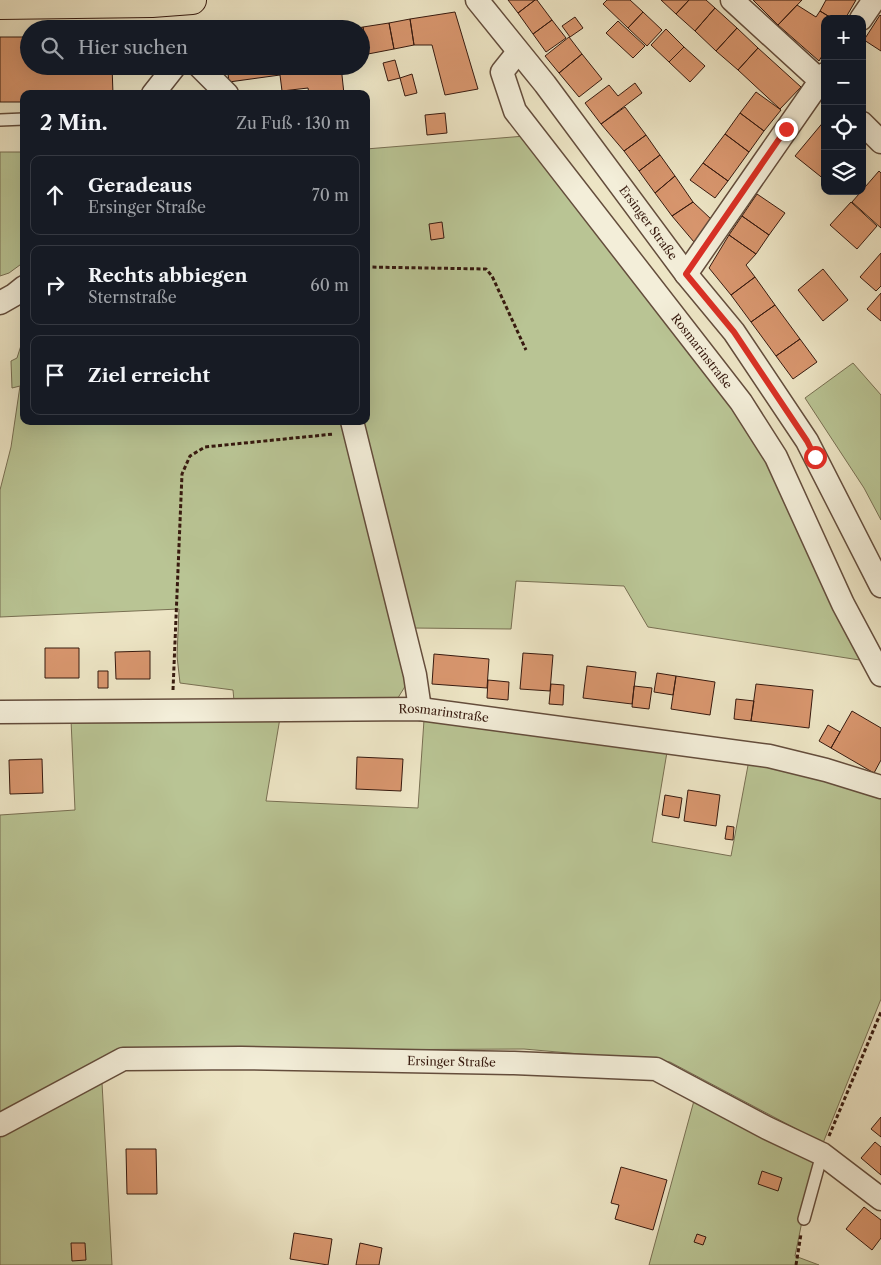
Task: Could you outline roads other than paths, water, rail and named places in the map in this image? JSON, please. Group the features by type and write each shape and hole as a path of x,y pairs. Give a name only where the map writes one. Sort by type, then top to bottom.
{"main road":[{"path":"0,5 152,3 192,0"}],"street":[{"name":"Ersinger Straße","path":"477,0 545,84 686,274 734,332 807,441 881,586"},
{"path":"732,0 821,78"},
{"path":"864,15 874,0"},
{"name":"Rosmarinstraße","path":"518,52 502,72 515,111 741,402 776,457 843,604 881,675"},
{"path":"156,90 168,75"},
{"path":"209,75 223,90"},
{"path":"686,274 821,83"},
{"path":"866,127 881,142"},
{"path":"0,303 20,290"},
{"path":"353,427 415,675 420,709"},
{"name":"Rosmarinstraße","path":"0,712 420,709 769,756 826,770 881,787"},
{"name":"Ersinger Straße","path":"0,1125 123,1060 241,1058 514,1063 656,1069 767,1128 822,1154 881,1199"}],"lane":[{"path":"0,120 20,119"},
{"path":"804,1219 822,1154"}]}
